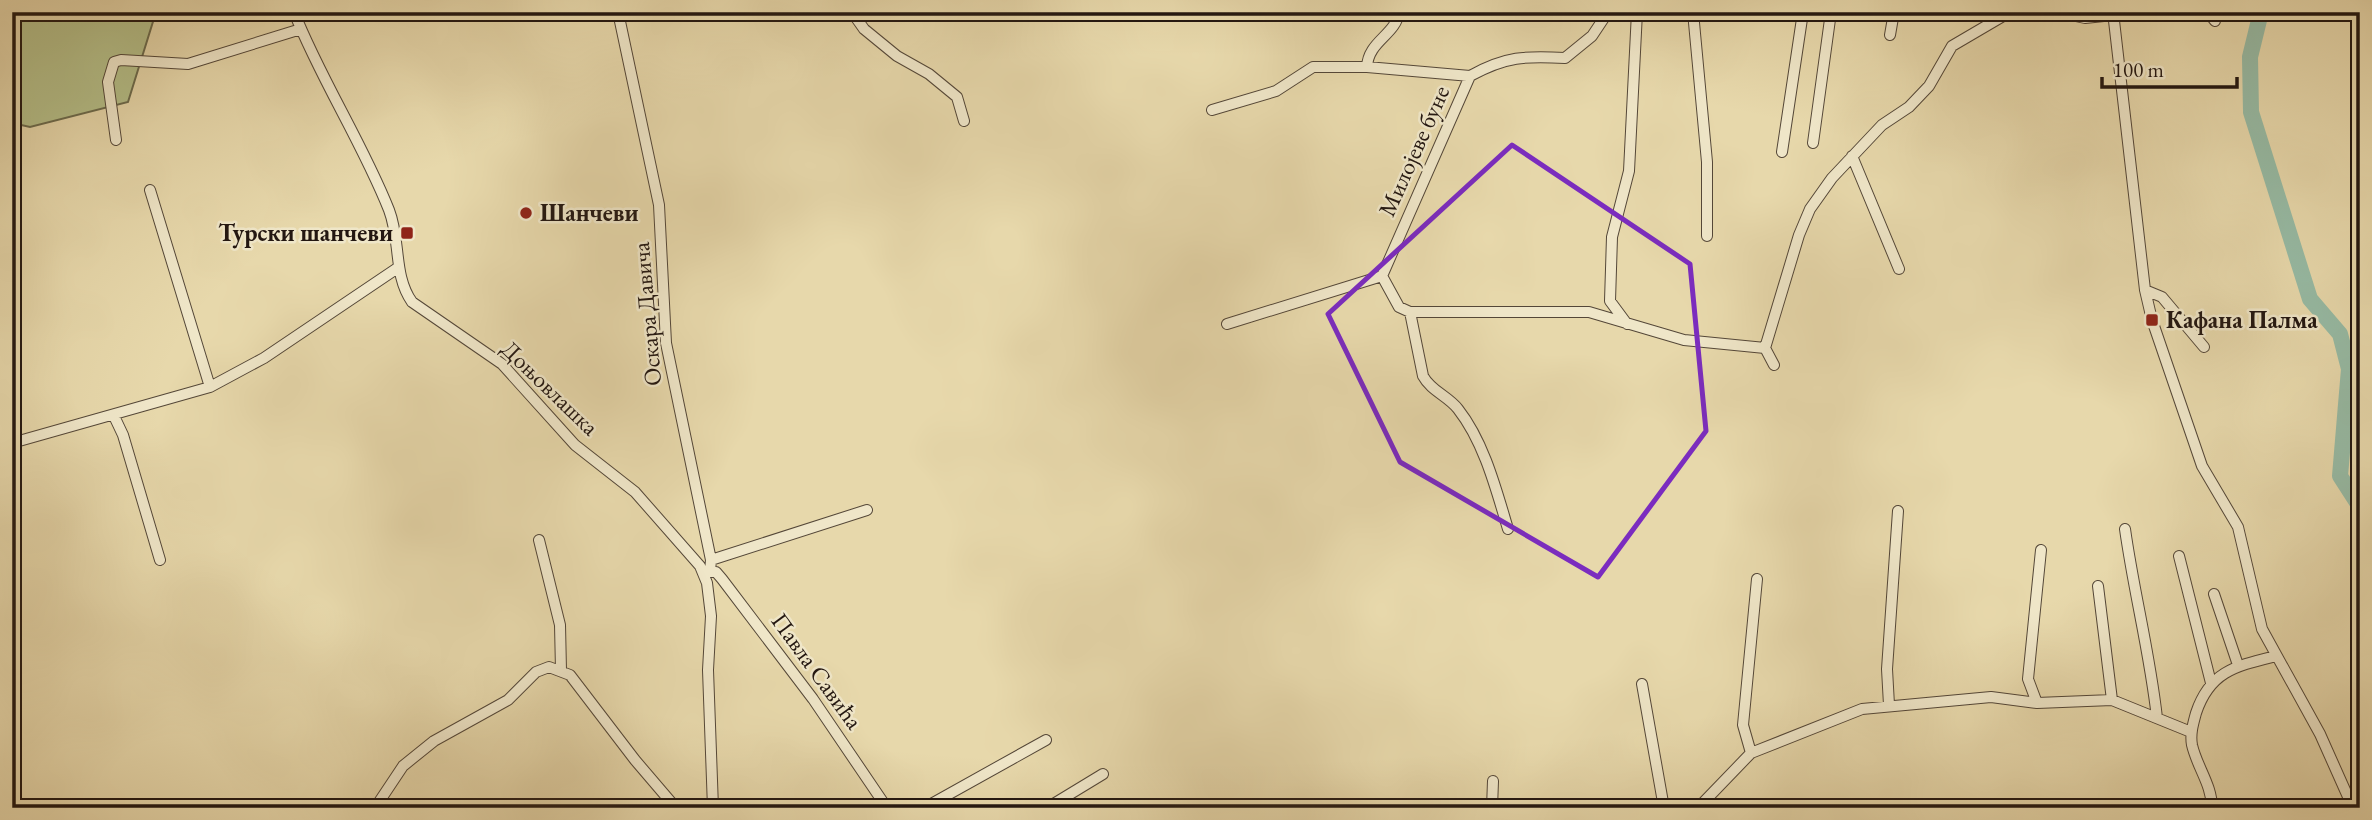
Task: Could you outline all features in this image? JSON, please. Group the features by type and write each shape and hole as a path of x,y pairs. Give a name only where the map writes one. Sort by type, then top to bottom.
{"street":[{"name":"Доњовлашка","path":"295,12 389,210 398,247 402,287 412,302 502,363 575,445 635,492 709,568"},
{"name":"Оскара Давича","path":"618,12 659,205 668,356 709,568"},
{"path":"852,12 864,29 897,56 929,74 957,97 964,121"},
{"path":"1367,66 1372,46 1397,24 1399,12"},
{"name":"Милојеве буне","path":"1382,276 1470,76 1494,63 1520,56 1565,58 1592,36 1608,12"},
{"path":"1627,325 1610,301 1611,262 1612,237 1629,171 1637,12"},
{"path":"1693,12 1707,162 1707,236"},
{"path":"1782,152 1803,12"},
{"path":"1813,143 1831,12"},
{"path":"1890,34 1894,12"},
{"path":"1774,365 1765,348 1798,235 1810,209 1852,156 1882,125 1909,107 1929,86 1952,46 2010,12"},
{"path":"2057,12 2085,18 2113,13 2145,290 2152,320 2202,466 2238,527 2262,629 2320,734 2353,808"},
{"path":"116,140 108,82 114,62 121,60 188,64 301,29"},
{"path":"1212,110 1276,91 1312,67 1367,66 1470,76"},
{"path":"1852,156 1899,269"},
{"path":"150,190 210,387"},
{"path":"12,443 210,387 264,358 399,267"},
{"path":"1227,324 1382,276 1399,307 1410,313 1589,312 1684,341 1765,348"},
{"path":"2145,290 2162,297 2204,347"},
{"path":"1410,313 1427,385 1457,407 1474,433 1508,528"},
{"path":"114,416 123,435 160,560"},
{"path":"2360,422 2357,444 2360,459"},
{"path":"713,808 708,670 711,616 709,568 867,510"},
{"path":"1889,705 1887,669 1898,511"},
{"path":"2125,529 2131,576 2150,662 2157,718"},
{"path":"539,540 561,625 561,670"},
{"path":"2037,703 2028,679 2041,550"},
{"path":"2179,556 2211,683"},
{"name":"Павла Савића","path":"709,568 722,579 813,699 887,808"},
{"path":"1751,753 1743,725 1757,579"},
{"path":"2098,586 2112,700"},
{"path":"2214,594 2238,665"},
{"path":"2212,808 2212,794 2193,747 2191,732 2200,702 2211,683 2238,665 2276,656"},
{"path":"375,808 402,766 434,741 508,700 542,668 561,670 570,675 635,760 676,808"},
{"path":"1642,684 1664,808"},
{"path":"1698,808 1751,753 1862,709 1992,697 2037,703 2112,700 2191,732"},
{"path":"924,808 1046,740"},
{"path":"1047,808 1103,774"},
{"path":"1492,808 1493,782"}],"highlighted area":[{"path":"1512,145 1690,264 1706,431 1598,577 1400,462 1328,314"}],"green space":[{"path":"12,12 156,12 128,102 30,127 12,123"}],"waterway":[{"path":"2261,12 2250,57 2251,112 2310,299 2340,334 2349,369 2340,476 2360,507"}],"place":[{"name":"Шанчеви","path":"526,213"},
{"name":"Турски шанчеви","path":"407,233"},
{"name":"Кафана Палма","path":"2152,320"}]}
